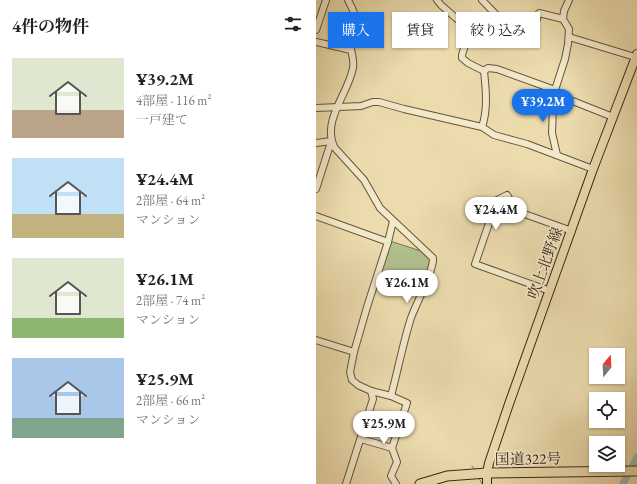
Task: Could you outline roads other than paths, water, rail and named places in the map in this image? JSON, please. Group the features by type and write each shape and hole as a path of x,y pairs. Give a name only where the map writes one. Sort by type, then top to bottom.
{"highway":[{"name":"国道322号","path":"420,484 447,476 637,471"}],"main road":[{"name":"吹上北野線","path":"487,484 484,474 636,56"}],"street":[{"path":"316,30 326,0"},
{"path":"348,0 354,13 350,34 351,50 354,60 353,69 331,126 332,142 334,147 364,180 380,208 432,255 434,261 409,326 391,396"},
{"path":"437,0 457,19 469,26 470,29 462,58 468,63 484,71"},
{"path":"482,0 502,22 528,32 532,31 539,13 563,19"},
{"path":"557,155 552,133 555,92 565,59 569,37 569,29 563,19 564,10 568,0"},
{"path":"569,37 636,56"},
{"path":"316,42 351,50"},
{"path":"484,71 488,68 497,69 613,117"},
{"path":"482,127 486,99 484,71"},
{"path":"316,108 361,106 373,102 380,102 482,127 494,135 528,144 594,169"},
{"path":"316,144 332,142"},
{"path":"316,189 332,142"},
{"path":"550,291 474,264 497,200 507,196 516,211 572,231"},
{"path":"316,216 388,242"},
{"path":"393,221 354,352 350,368 350,376 358,385 407,403 394,446 392,448 397,462 391,476 396,484"},
{"path":"316,340 354,352"},
{"path":"346,484 373,399 371,391"},
{"path":"360,438 392,448"}],"waterway":[{"path":"623,484 637,457"},
{"path":"472,466 475,470"},
{"path":"479,478 482,484"}]}
